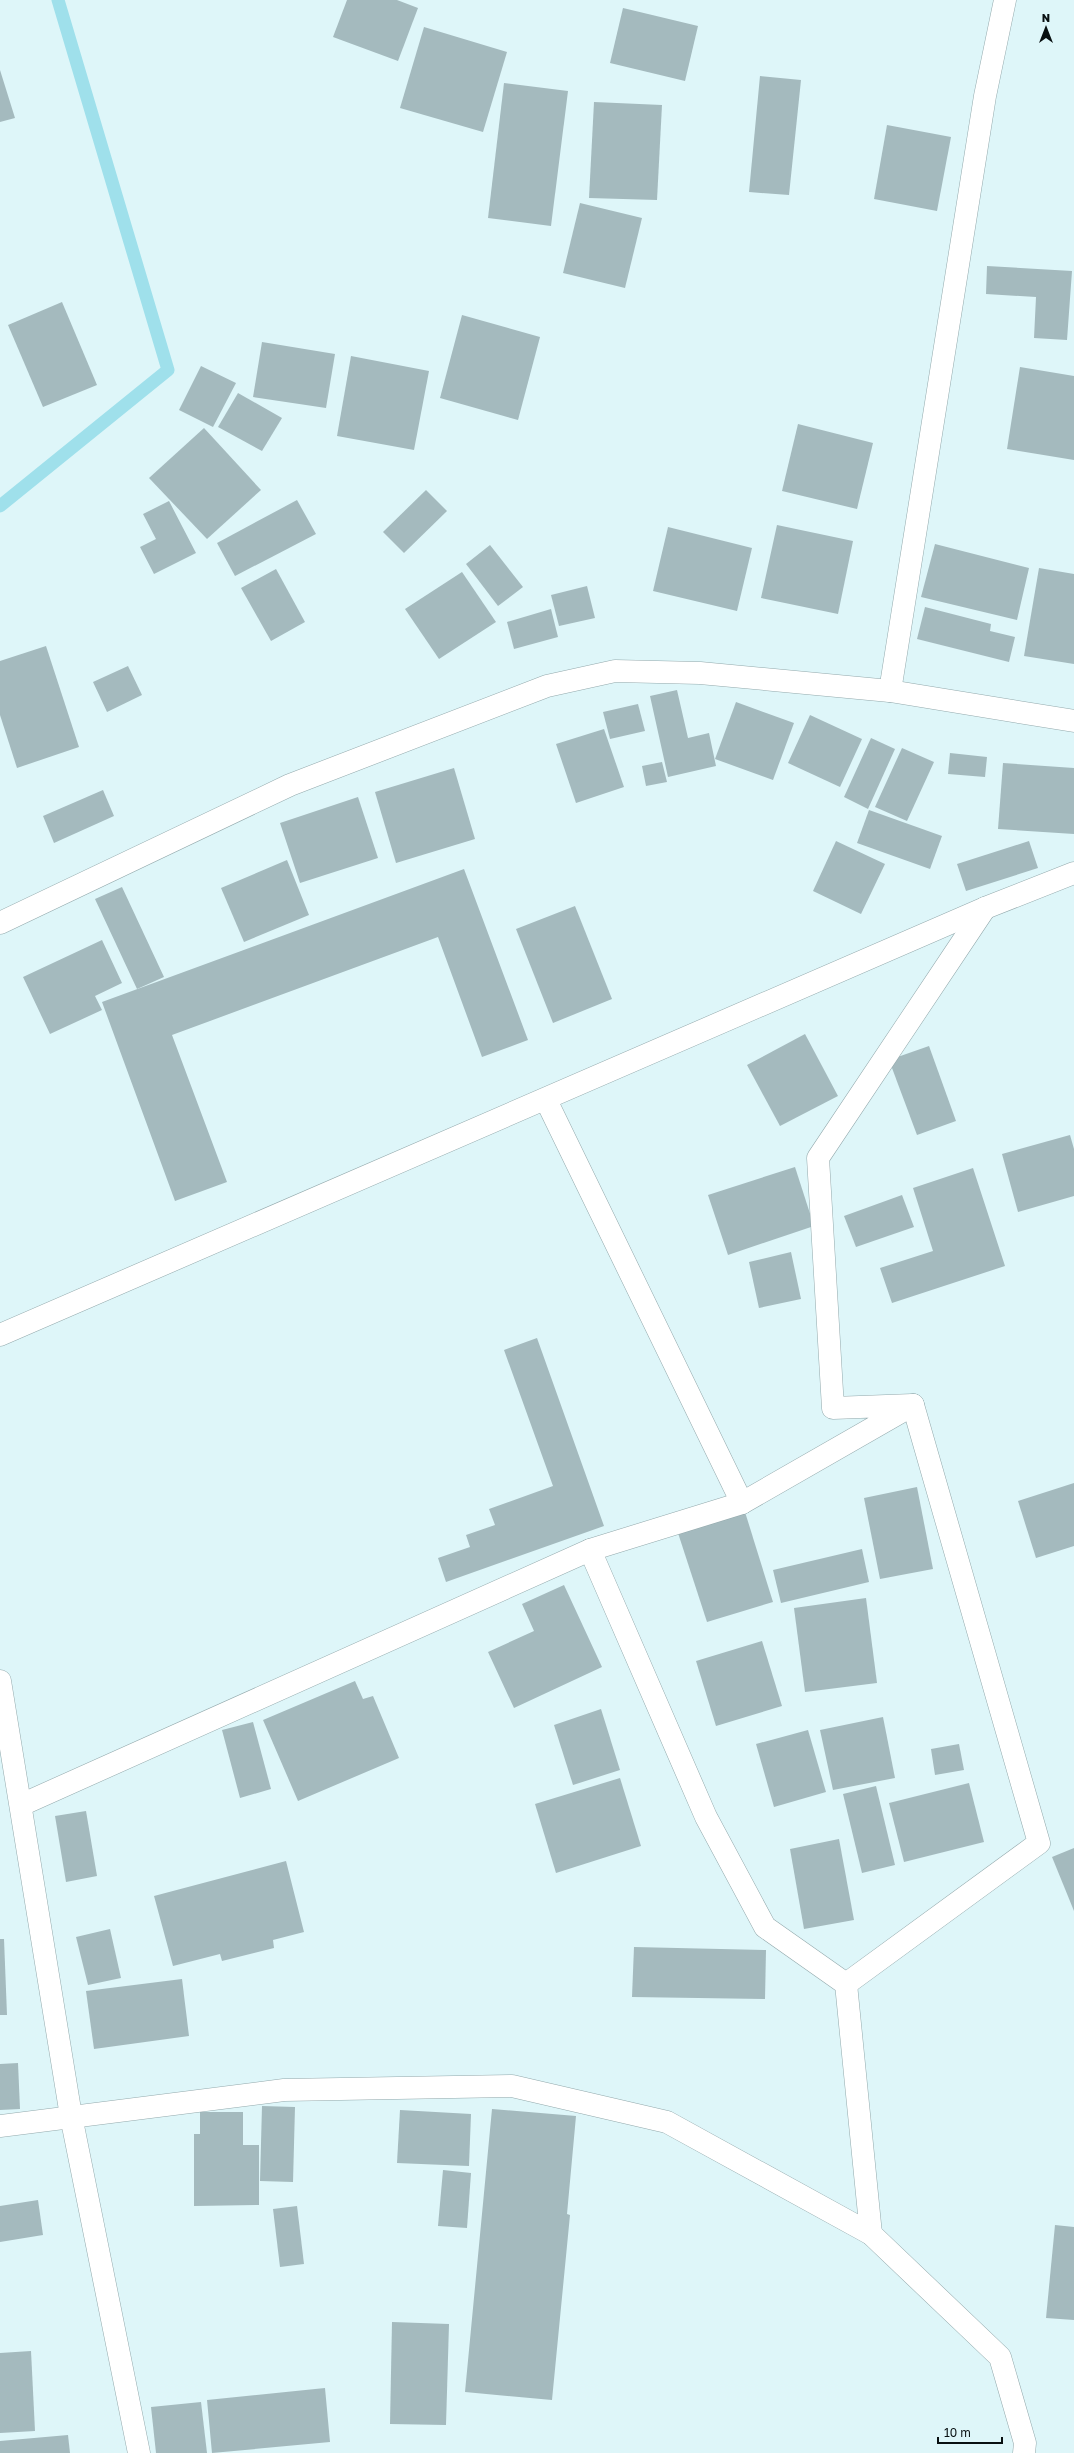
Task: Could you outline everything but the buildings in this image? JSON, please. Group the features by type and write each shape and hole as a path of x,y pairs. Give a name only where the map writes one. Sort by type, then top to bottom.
{"street":[{"path":"890,691 985,96 1005,0"},
{"path":"0,924 290,785 546,686 615,671 700,673 890,691 1074,721"},
{"path":"0,1335 546,1100 985,908 1074,873"},
{"path":"913,1405 833,1408 818,1158 985,908"},
{"path":"546,1100 742,1503"},
{"path":"21,1805 590,1550 742,1503 913,1405"},
{"path":"846,1984 1039,1843 913,1405"},
{"path":"590,1550 706,1817 765,1927 846,1984 871,2234"},
{"path":"0,1681 72,2116 139,2453"},
{"path":"0,2126 284,2090 512,2086 666,2122 871,2234 1000,2357 1025,2443 1024,2453"}],"waterway":[{"path":"0,506 168,370 58,0"}]}
